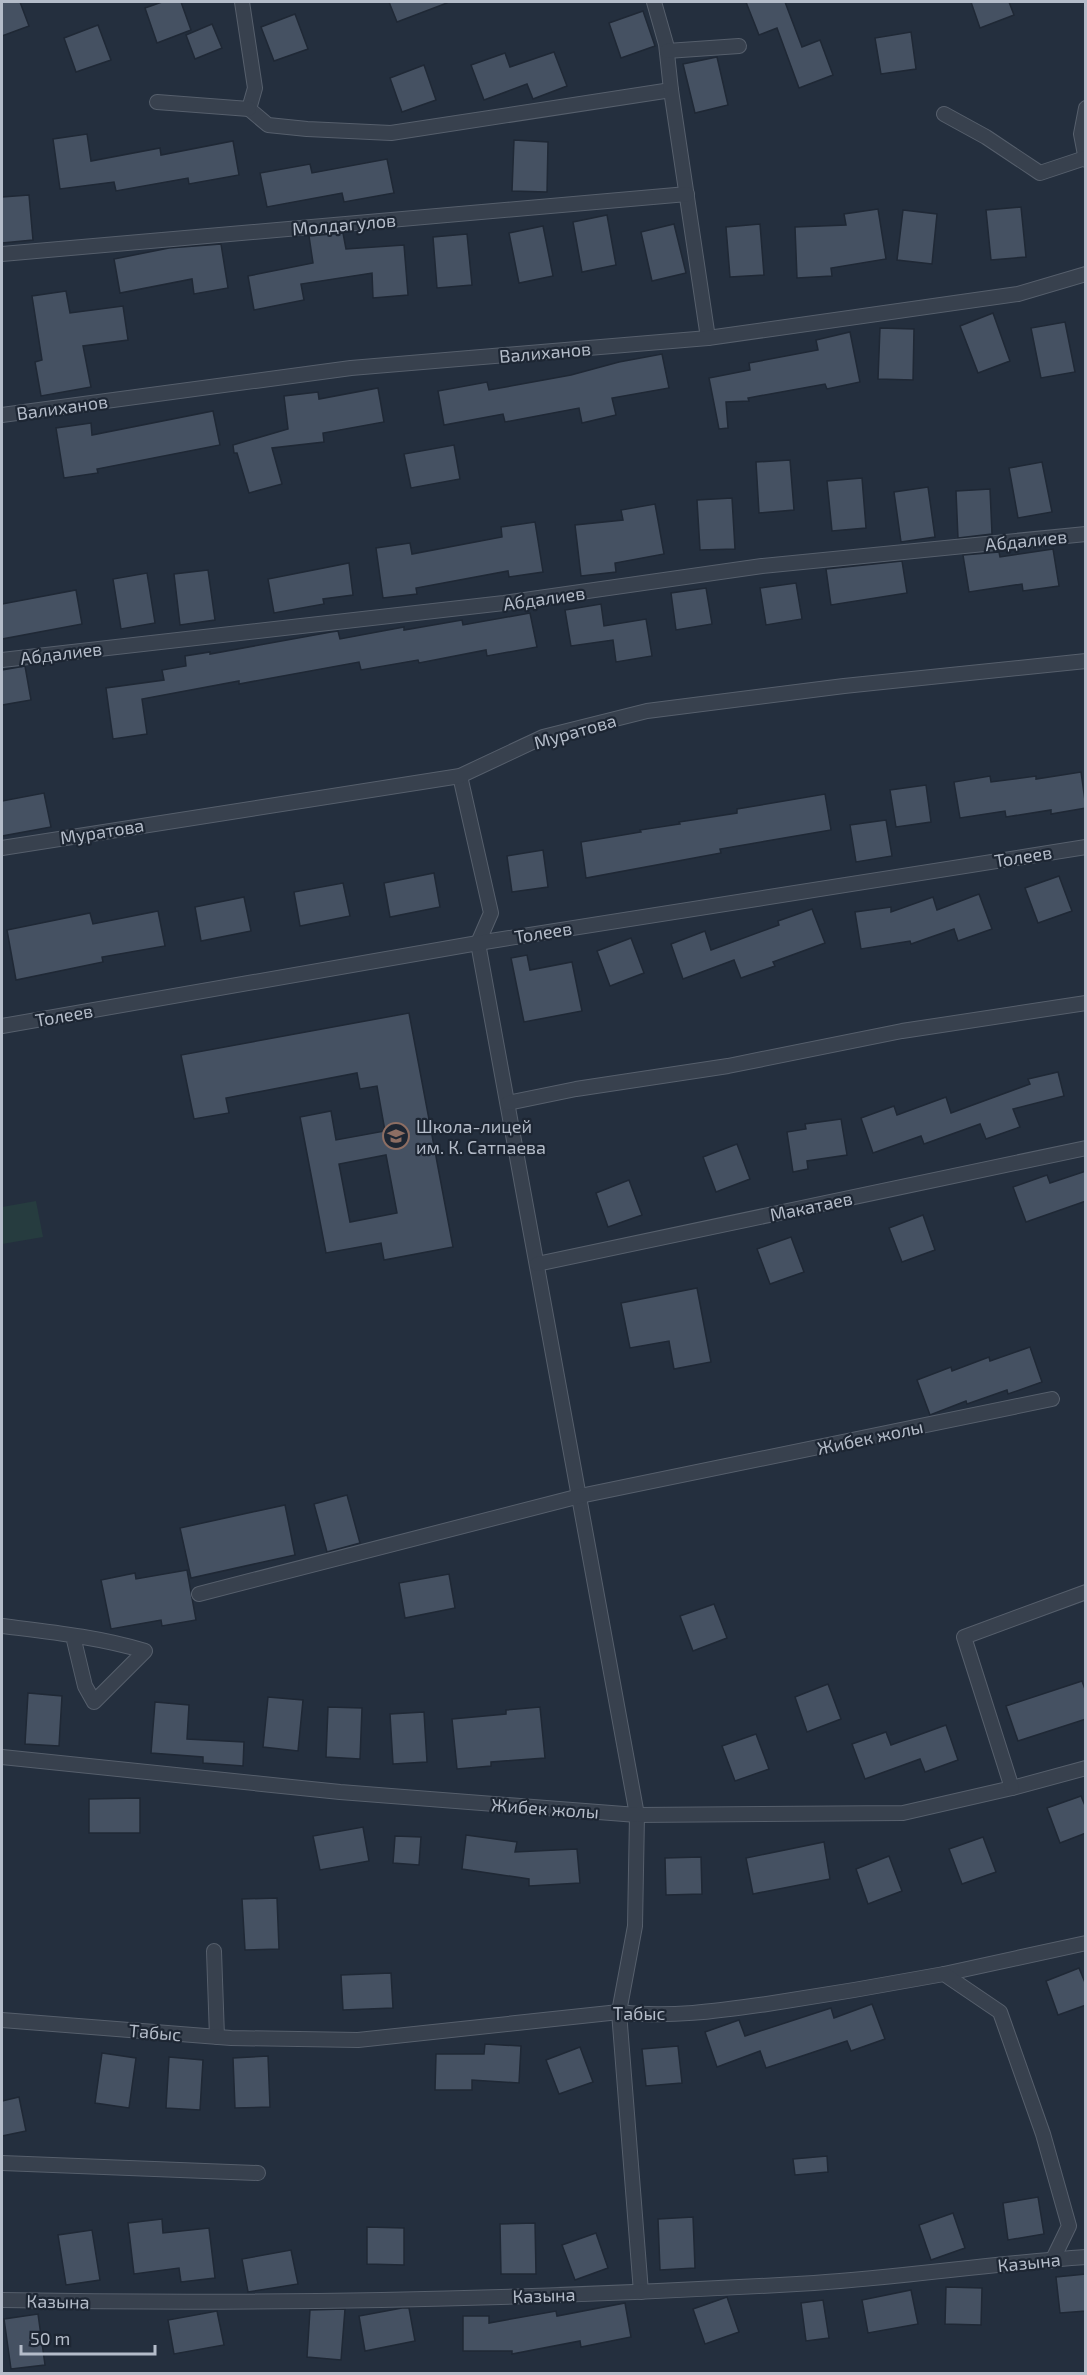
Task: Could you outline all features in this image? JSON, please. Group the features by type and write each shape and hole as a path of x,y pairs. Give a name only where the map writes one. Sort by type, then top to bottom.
{"street":[{"path":"242,2 255,88 249,110"},
{"path":"654,2 667,51 708,338"},
{"path":"667,51 739,46"},
{"path":"157,102 249,110 268,124 307,129 391,133 671,90"},
{"path":"944,114 986,137 1040,173 1085,159 1081,134 1086,108"},
{"name":"Молдагулов","path":"2,254 687,194"},
{"name":"Валиханов","path":"2,415 351,368 708,338 1018,294 1086,274"},
{"name":"Абдалиев","path":"2,660 504,603 762,566 1086,534"},
{"name":"Муратова","path":"2,848 460,776 543,737 646,711 844,686 1086,661"},
{"path":"460,776 491,913 478,943 638,1815 635,1926 620,2012 640,2292"},
{"name":"Толеев","path":"2,1026 478,943 1086,847"},
{"path":"508,1103 576,1089 728,1066 902,1031 1086,1003"},
{"name":"Макатаев","path":"537,1264 1086,1148"},
{"name":"Жибек жолы","path":"199,1594 580,1496 1052,1399"},
{"path":"1012,1788 964,1637 1086,1592"},
{"path":"2,1626 73,1636 120,1643 145,1651 94,1702 85,1686 73,1636"},
{"name":"Жибек жолы","path":"2,1756 340,1792 638,1815 903,1813 1086,1768"},
{"name":"Табыс","path":"2,2020 217,2037 358,2040 620,2012 650,2016 736,2008 847,1993 1086,1943"},
{"path":"214,1951 217,2037"},
{"path":"944,1974 1000,2012 1012,2041 1043,2134 1069,2226 1052,2260"},
{"path":"2,2163 258,2173"},
{"name":"Казына","path":"2,2300 186,2303 316,2302 640,2292 817,2283 1086,2257"}],"green space":[{"path":"36,1201 43,1237 2,1244 2,1207"}],"building":[{"path":"2,2 20,2 29,26 2,36"},
{"path":"162,2 181,2 191,30 157,43 145,8"},
{"path":"389,2 447,2 447,3 397,22"},
{"path":"746,2 785,2 802,47 820,40 833,75 799,88 777,28 759,35"},
{"path":"971,2 1009,2 1014,15 980,28"},
{"path":"643,11 655,46 621,58 609,23"},
{"path":"295,14 308,49 274,61 261,27"},
{"path":"212,24 222,48 195,59 186,35"},
{"path":"98,25 111,60 76,72 64,38"},
{"path":"911,32 916,69 881,74 875,38"},
{"path":"554,52 567,86 533,99 527,84 484,100 471,65 505,53 510,67"},
{"path":"717,57 728,105 695,113 683,64"},
{"path":"424,65 436,100 402,112 390,78"},
{"path":"87,134 91,161 160,148 161,155 233,141 239,175 189,184 188,178 116,191 114,182 60,189 53,139"},
{"path":"514,140 548,142 547,192 512,191"},
{"path":"387,159 394,193 344,202 342,193 267,207 260,173 310,164 312,173"},
{"path":"29,195 33,240 2,243 2,197"},
{"path":"1021,207 1026,257 991,260 986,210"},
{"path":"878,209 886,259 831,268 832,276 797,278 795,227 846,225 844,214"},
{"path":"903,210 937,214 932,264 897,260"},
{"path":"607,215 616,265 582,272 573,222"},
{"path":"674,224 686,273 652,281 641,232"},
{"path":"760,224 764,275 730,277 726,227"},
{"path":"543,226 553,276 519,283 509,233"},
{"path":"343,233 346,249 404,245 408,295 373,298 372,273 301,284 304,300 254,310 248,276 313,263 309,236"},
{"path":"467,234 472,285 437,288 433,237"},
{"path":"221,244 228,288 194,294 192,279 120,293 114,259 169,248"},
{"path":"66,291 70,313 123,306 128,340 83,346 91,387 41,396 35,362 42,360 32,296"},
{"path":"993,313 1010,361 978,373 960,326"},
{"path":"1065,322 1075,372 1041,378 1031,328"},
{"path":"880,328 914,329 913,380 878,379"},
{"path":"850,332 860,382 827,389 825,384 748,398 749,401 726,402 728,428 719,429 709,378 750,370 749,363 818,350 816,340"},
{"path":"662,354 669,388 612,398 616,415 582,423 579,408 505,422 503,414 444,425 438,391 487,382 489,390 571,375 619,362"},
{"path":"378,388 384,422 323,433 324,442 272,448 282,484 249,493 233,445 288,429 284,396 318,392 319,399"},
{"path":"213,411 220,445 97,469 98,473 64,478 56,428 91,423 92,435"},
{"path":"454,445 460,479 411,488 404,454"},
{"path":"790,460 794,510 759,513 756,462"},
{"path":"1042,462 1052,512 1018,518 1009,468"},
{"path":"862,478 866,528 832,531 827,481"},
{"path":"928,487 935,537 901,542 894,492"},
{"path":"990,489 992,534 958,538 956,491"},
{"path":"732,498 735,549 700,550 697,500"},
{"path":"655,504 664,554 615,563 616,572 581,576 575,525 623,520 621,510"},
{"path":"535,522 543,572 509,577 508,571 416,588 417,594 383,598 376,548 410,543 412,554 502,537 501,527"},
{"path":"1053,549 1059,586 1023,591 1022,584 969,592 963,555 999,552 1000,557"},
{"path":"902,561 907,593 831,605 826,569"},
{"path":"349,563 353,595 323,599 324,604 274,613 268,579"},
{"path":"208,570 215,620 180,625 174,574"},
{"path":"147,573 155,623 121,629 113,579"},
{"path":"796,583 802,619 766,625 760,588"},
{"path":"706,588 712,624 676,630 671,593"},
{"path":"76,590 82,624 2,639 2,604"},
{"path":"601,604 604,626 646,619 652,656 616,662 613,640 571,646 565,610"},
{"path":"530,613 537,647 487,656 486,650 419,663 418,660 361,670 359,662 142,699 147,734 113,739 106,688 164,680 162,670 186,666 185,656 210,652 210,654 338,631 340,639 404,627 404,630 462,620 463,625"},
{"path":"25,666 31,700 2,705 2,670"},
{"path":"1081,772 1086,808 1051,814 1051,810 1006,817 1005,811 960,818 954,782 990,776 991,782 1036,776 1036,779"},
{"path":"926,785 931,822 896,827 890,790"},
{"path":"44,793 51,827 2,836 2,801"},
{"path":"825,794 831,830 720,849 721,853 586,878 581,842 737,813 737,809"},
{"path":"886,820 892,856 856,862 850,825"},
{"path":"543,850 548,887 512,892 507,856"},
{"path":"434,873 440,907 390,917 384,883"},
{"path":"1059,876 1072,911 1038,923 1025,888"},
{"path":"343,883 350,916 300,926 294,892"},
{"path":"979,894 992,929 958,941 954,929 911,944 910,941 861,949 855,912 891,907 891,912 933,897 937,910"},
{"path":"244,897 251,931 201,941 195,907"},
{"path":"812,909 825,943 773,962 775,966 741,978 734,960 683,979 671,944 705,931 711,950 779,925 778,921"},
{"path":"158,911 165,946 102,957 103,962 16,980 7,930 90,913 93,924"},
{"path":"631,938 644,973 610,986 597,951"},
{"path":"527,955 530,970 572,962 582,1011 524,1022 511,958"},
{"name":"Школа-лицей им. К. Сатпаева","path":"409,1013 453,1247 384,1260 381,1243 326,1253 300,1117 331,1111 336,1140 385,1131 377,1086 360,1089 357,1073 226,1098 229,1113 194,1119 181,1055","holes":["386,1155 397,1213 350,1222 339,1164"]},
{"path":"1058,1072 1064,1096 1013,1109 1020,1127 986,1139 980,1124 924,1144 921,1136 873,1153 861,1118 894,1106 897,1115 946,1097 951,1113 1030,1084 1028,1079"},
{"path":"841,1119 847,1155 807,1161 808,1169 793,1172 787,1132 806,1129 805,1124"},
{"path":"737,1144 750,1179 716,1192 703,1157"},
{"path":"1086,1171 1086,1201 1026,1222 1013,1187 1047,1175 1050,1183"},
{"path":"629,1180 642,1215 608,1227 596,1193"},
{"path":"923,1215 935,1250 902,1262 889,1228"},
{"path":"791,1237 804,1272 770,1284 757,1249"},
{"path":"697,1288 711,1362 674,1369 669,1341 630,1348 621,1303"},
{"path":"1030,1347 1042,1382 1008,1394 1007,1390 967,1404 966,1401 930,1415 917,1380 951,1367 952,1371 989,1357 990,1361"},
{"path":"347,1495 360,1543 327,1552 314,1504"},
{"path":"285,1505 295,1555 191,1578 180,1528"},
{"path":"187,1570 196,1620 162,1626 161,1620 111,1629 101,1580 135,1573 136,1579"},
{"path":"449,1574 455,1608 405,1618 399,1583"},
{"path":"714,1604 727,1638 693,1651 680,1616"},
{"path":"1082,1681 1086,1692 1086,1719 1018,1741 1006,1706"},
{"path":"828,1684 841,1719 807,1732 795,1697"},
{"path":"28,1693 62,1696 59,1746 25,1744"},
{"path":"268,1697 303,1700 298,1751 263,1747"},
{"path":"155,1702 189,1705 187,1739 244,1742 243,1766 203,1763 203,1757 151,1753"},
{"path":"328,1707 362,1708 360,1759 326,1757"},
{"path":"540,1707 545,1758 491,1762 491,1766 457,1769 452,1719 506,1714 506,1710"},
{"path":"424,1712 427,1762 393,1764 390,1714"},
{"path":"946,1725 958,1760 925,1772 920,1759 865,1779 852,1744 886,1732 891,1745"},
{"path":"756,1734 769,1769 735,1781 722,1746"},
{"path":"1081,1796 1086,1808 1086,1833 1060,1843 1047,1808"},
{"path":"140,1798 140,1833 89,1833 89,1799"},
{"path":"363,1827 369,1861 320,1870 313,1836"},
{"path":"466,1835 517,1842 515,1852 577,1849 580,1883 529,1886 529,1879 462,1869"},
{"path":"395,1836 421,1837 419,1865 393,1863"},
{"path":"983,1837 996,1872 962,1884 949,1849"},
{"path":"824,1842 830,1879 753,1894 746,1858"},
{"path":"889,1856 902,1891 868,1904 856,1869"},
{"path":"701,1857 702,1894 666,1895 665,1858"},
{"path":"277,1898 279,1949 245,1950 242,1899"},
{"path":"1079,1968 1086,1985 1086,2005 1058,2015 1046,1981"},
{"path":"391,1973 393,2008 343,2010 341,1975"},
{"path":"872,2004 885,2039 851,2051 847,2041 766,2068 760,2051 717,2067 705,2032 739,2020 745,2036 831,2008 834,2018"},
{"path":"485,2044 521,2046 519,2083 472,2080 472,2090 435,2090 436,2054 484,2054"},
{"path":"678,2046 682,2083 646,2086 642,2049"},
{"path":"580,2047 593,2082 559,2094 546,2060"},
{"path":"102,2053 136,2058 129,2108 95,2103"},
{"path":"268,2056 270,2107 235,2108 233,2058"},
{"path":"169,2057 203,2060 200,2110 166,2108"},
{"path":"19,2097 26,2131 2,2136 2,2101"},
{"path":"827,2156 828,2172 795,2175 793,2159"},
{"path":"1038,2197 1044,2234 1008,2240 1003,2203"},
{"path":"953,2213 965,2248 931,2260 919,2225"},
{"path":"693,2217 695,2268 660,2270 658,2219"},
{"path":"162,2219 163,2233 209,2228 215,2278 181,2282 179,2268 134,2274 128,2223"},
{"path":"535,2223 536,2274 501,2274 500,2224"},
{"path":"367,2227 404,2228 404,2265 367,2264"},
{"path":"92,2230 100,2280 66,2285 58,2235"},
{"path":"596,2233 608,2268 575,2280 562,2245"},
{"path":"291,2250 298,2284 248,2292 242,2259"},
{"path":"1086,2274 1086,2311 1060,2313 1056,2277"},
{"path":"946,2287 982,2288 981,2325 945,2324"},
{"path":"911,2290 918,2324 868,2333 862,2300"},
{"path":"727,2297 739,2332 705,2344 693,2309"},
{"path":"823,2300 829,2338 806,2341 801,2303"},
{"path":"625,2303 631,2337 581,2347 580,2341 512,2354 512,2351 463,2351 463,2316 489,2316 489,2323 556,2311 557,2316"},
{"path":"409,2308 415,2341 365,2351 359,2316"},
{"path":"345,2309 341,2360 307,2357 310,2310"},
{"path":"217,2311 224,2345 174,2354 168,2320"},
{"path":"38,2314 45,2365 11,2369 4,2319"}],"place":[{"name":"Школа-лицей им. К. Сатпаева","path":"396,1136"}]}
